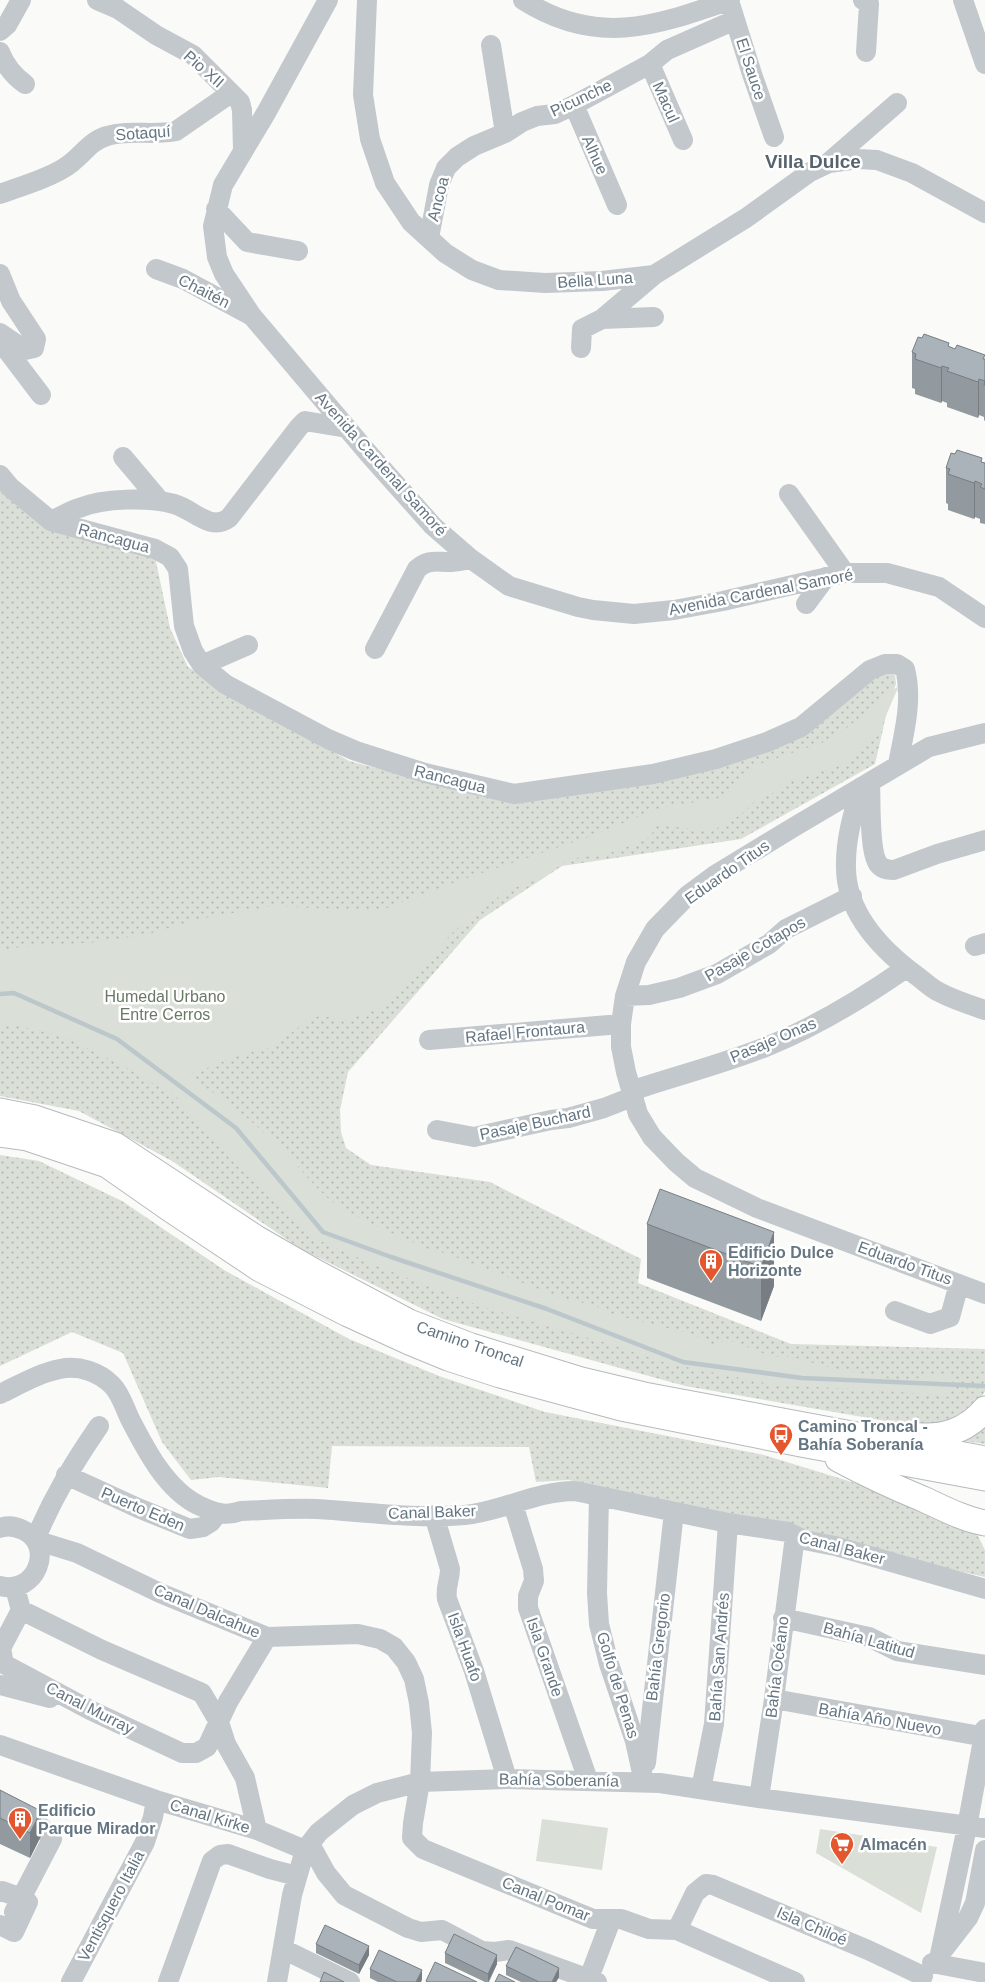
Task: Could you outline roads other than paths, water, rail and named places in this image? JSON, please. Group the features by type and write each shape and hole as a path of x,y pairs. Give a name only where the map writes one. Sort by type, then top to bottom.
{"main road":[{"name":"Camino Troncal","path":"0,1111 44,1121 115,1145 256,1238 366,1301 409,1322 471,1346 581,1380 644,1395 985,1459"},
{"name":"Camino Troncal","path":"0,1134 27,1138 107,1165 260,1269 348,1314 425,1349 500,1375 621,1408 985,1478"},
{"path":"753,1416 829,1421 931,1436 962,1428 972,1422 985,1409"},
{"path":"801,1444 836,1458 874,1478 980,1526"}],"street":[{"path":"0,31 7,25 21,0"},
{"name":"Pio XII","path":"97,0 118,9 156,35 193,55 240,102 243,150"},
{"name":"Avenida Cardenal Samoré","path":"328,0 266,113 223,185 213,226 218,256 224,274 252,316 433,526 471,559 509,586 578,607 634,614 674,610 835,576 887,573 939,587 985,618"},
{"name":"Bella Luna","path":"367,0 363,94 370,139 386,183 411,222 445,253 472,270 499,280 545,283 602,281 654,275 746,218 810,172 826,164 858,158 877,160 912,173 985,211"},
{"path":"523,0 562,20 586,26 614,29 648,25 730,0"},
{"name":"El Sauce","path":"730,0 774,137"},
{"path":"863,0 869,4 866,52"},
{"path":"964,0 985,64"},
{"name":"Picunche","path":"505,133 522,122 537,116 555,114 574,105 650,64 667,50 735,20"},
{"path":"491,45 505,133"},
{"path":"0,52 4,61 17,78 25,84"},
{"name":"Macul","path":"650,64 683,140"},
{"name":"Sotaquí","path":"0,194 54,175 67,167 92,143 106,136 119,133 167,133 176,131 231,93"},
{"path":"826,164 897,103"},
{"name":"Alhue","path":"574,105 617,205"},
{"name":"Ancoa","path":"429,238 439,185 446,168 457,157 474,146 505,133"},
{"path":"216,209 247,242 298,251"},
{"name":"Chaitén","path":"156,269 183,279 252,316"},
{"path":"0,274 11,301 36,339 36,344 34,348 25,350 0,333"},
{"path":"581,348 582,329 602,320 654,275"},
{"path":"602,320 654,317"},
{"path":"0,341 41,395"},
{"path":"51,521 80,507 114,500 160,501 176,504 213,523 222,523 230,518 299,427 305,422 348,428"},
{"path":"123,457 160,501"},
{"name":"Rancagua","path":"0,475 10,488 51,521 155,549 170,557 178,569 184,626 193,651 202,665 225,684 328,739 356,751 425,773 514,794 653,774 716,759 767,742 801,727 870,670 885,664 897,664 905,669 909,683 908,710 898,764"},
{"path":"789,494 835,576 806,604"},
{"path":"375,649 417,569 423,563 471,559"},
{"path":"202,665 248,645"},
{"name":"Eduardo Titus","path":"985,732 929,747 898,764 715,876 688,895 655,929 636,962 625,996 620,1024 621,1046 631,1094 638,1114 652,1137 676,1162 695,1178 756,1208 985,1294"},
{"path":"866,784 873,848 877,863 886,870 894,870 937,854 985,840"},
{"path":"866,784 850,825 846,870 852,896 862,922 878,942 906,968 938,991 985,1010"},
{"name":"Pasaje Cotapos","path":"625,996 649,995 679,988 717,974 769,944 786,929 852,896"},
{"name":"Pasaje Onas","path":"631,1094 767,1046 825,1018 873,991 906,968"},
{"name":"Rafael Frontaura","path":"429,1040 620,1024"},
{"name":"Pasaje Buchard","path":"437,1130 474,1137 568,1118 604,1108 631,1094"},
{"path":"895,1311 930,1324 950,1318 959,1284"},
{"path":"0,1394 37,1377 61,1369 85,1369 100,1376 114,1387 142,1441 175,1490 192,1502 217,1514"},
{"path":"99,1426 66,1475 48,1508 35,1540 39,1549 40,1560 34,1575 29,1581 8,1587 21,1610 102,1650 202,1693 219,1722 226,1744 245,1778 257,1830"},
{"name":"Puerto Eden","path":"66,1475 138,1508 190,1529 203,1527 211,1522 217,1514"},
{"name":"Canal Baker","path":"217,1514 232,1514 241,1511 314,1509 401,1515 466,1515 558,1491 576,1491 728,1523 788,1532 795,1536 985,1589"},
{"name":"Golfo de Penas","path":"599,1496 597,1593 599,1624 609,1664 635,1741 644,1782"},
{"name":"Isla Grande","path":"513,1504 533,1569 534,1581 528,1596 528,1608 588,1780"},
{"name":"Bahía Gregorio","path":"644,1782 674,1512"},
{"name":"Isla Huafo","path":"434,1516 450,1569 450,1578 445,1588 447,1599 474,1671 507,1778"},
{"name":"Bahía San Andrés","path":"701,1790 715,1716 728,1523"},
{"name":"Canal Dalcahue","path":"0,1528 15,1526 27,1532 35,1540 77,1553 160,1593 267,1637 358,1634 380,1639 394,1647 406,1662 414,1679 419,1704 422,1733 420,1782"},
{"name":"Bahía Océano","path":"759,1798 774,1700 795,1536"},
{"name":"Canal Murray","path":"21,1610 1,1648 4,1664 90,1710 182,1753 196,1753 207,1747 219,1722"},
{"name":"Bahía Latitud","path":"783,1618 869,1637 897,1651 984,1662"},
{"path":"219,1722 228,1702 267,1637"},
{"path":"0,1685 10,1686 90,1710"},
{"name":"Bahía Año Nuevo","path":"774,1700 984,1735"},
{"path":"928,1969 976,1827 984,1735"},
{"name":"Canal Kirke","path":"0,1745 156,1800 307,1847"},
{"name":"Bahía Soberanía","path":"277,1982 292,1895 307,1847 333,1820 353,1805 377,1794 420,1782 507,1778 675,1784 701,1790 976,1827"},
{"name":"Canal Pomar","path":"420,1782 412,1838 423,1849 593,1919 621,1919 650,1929 677,1930 794,1982"},
{"name":"Ventisquero Italia","path":"70,1982 145,1842 156,1800"},
{"path":"0,1804 41,1827 52,1839 12,1912"},
{"path":"307,1847 344,1894 408,1928 421,1932 442,1930 482,1951 509,1950 593,1980 611,1920"},
{"path":"928,1969 980,1904 985,1850"},
{"path":"168,1982 212,1861 220,1855 228,1854 270,1869 297,1876"},
{"path":"0,1892 2,1891 12,1912 14,1932 40,1877"},
{"name":"Isla Chiloé","path":"677,1930 699,1888 706,1884 714,1885 868,1950 928,1969 985,1973"},
{"path":"283,1949 350,1982"}],"waterway":[{"path":"0,994 14,993 117,1039 236,1128 323,1232 391,1257 547,1309 683,1362 802,1378 984,1386"}],"place":[{"name":"Edificio Dulce Horizonte","path":"711,1282"},
{"name":"Camino Troncal - Bahía Soberanía","path":"781,1456"},
{"name":"Edificio Parque Mirador","path":"20,1840"},
{"name":"Almacén","path":"842,1865"}],"district":[{"name":"Villa Dulce","path":"813,161"}],"park label":[{"name":"Humedal Urbano Entre Cerros","path":"165,1005"}]}
